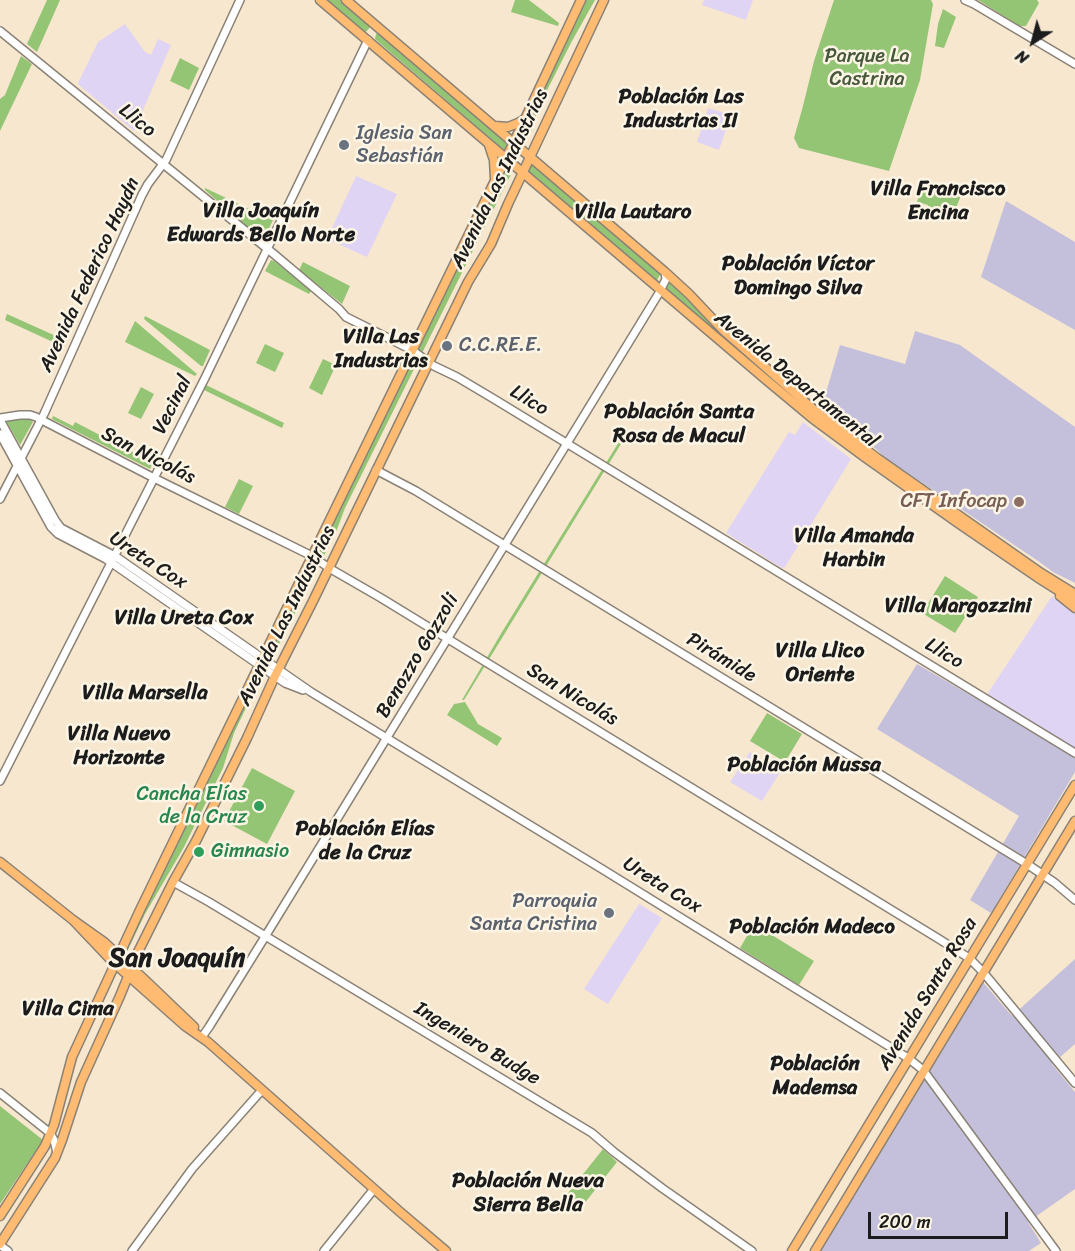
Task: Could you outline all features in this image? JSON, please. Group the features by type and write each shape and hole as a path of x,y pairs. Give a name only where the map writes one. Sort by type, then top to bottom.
{"main road":[{"name":"Avenida Departamental","path":"320,0 772,385 831,432 951,518 1075,601"},
{"name":"Avenida Departamental","path":"346,0 666,272 723,330 813,409 871,454 1075,594"},
{"name":"Avenida Las Industrias","path":"0,1216 37,1160 50,1133 72,1057 129,933 581,0"},
{"name":"Avenida Las Industrias","path":"0,1244 57,1153 81,1082 130,971 173,882 196,841 473,273 491,244 556,99 604,0"},
{"path":"368,40 374,33 383,30"},
{"path":"495,126 508,127 525,119"},
{"path":"487,142 494,160 495,181"},
{"path":"1046,576 1075,588"},
{"path":"1050,585 1059,596 1075,608"},
{"name":"Avenida Santa Rosa","path":"792,1251 1075,785"},
{"name":"Avenida Santa Rosa","path":"814,1251 1075,821"},
{"path":"0,862 104,942 118,960"},
{"path":"73,920 130,971 185,1026 202,1036 446,1251"},
{"path":"104,942 117,942 129,933"}],"street":[{"name":"Avenida Federico Haydn","path":"0,499 41,419 142,195 163,164 240,0"},
{"path":"965,0 1075,64"},
{"name":"Llico","path":"0,31 346,316 412,350 429,363 476,388 1075,753"},
{"name":"Vecinal","path":"0,781 205,378 368,40"},
{"name":"Benozzo Gozzoli","path":"202,1036 266,936 505,546 660,290 666,279 666,272"},
{"name":"San Nicolás","path":"0,419 25,415 41,419 312,556 969,958 1075,1083"},
{"path":"0,419 19,461"},
{"path":"0,434 19,461"},
{"name":"Ureta Cox","path":"19,461 55,532 113,559 277,673 602,868 908,1058 923,1071 1056,1251"},
{"name":"Pirámide","path":"376,470 416,491 1027,864 1061,887 1075,900"},
{"name":"Ingeniero Budge","path":"173,882 592,1133 662,1188 752,1251"},
{"path":"132,1251 192,1169 262,1090"},
{"path":"0,1093 50,1133 57,1153"},
{"path":"324,1251 374,1189"},
{"path":"0,1244 8,1251"}],"shaded area":[{"path":"704,0 753,0 746,20 702,5"},
{"path":"125,24 145,52 151,55 158,39 171,45 134,131 78,83 98,42"},
{"path":"708,108 731,115 719,150 697,142"},
{"path":"356,176 397,194 367,257 327,239"},
{"path":"1006,201 1075,242 1075,330 981,277"},
{"path":"915,331 960,345 1075,427 1075,583 1053,572 887,459 867,441 866,437 869,433 857,425 852,429 822,406 840,345 905,364"},
{"path":"803,422 851,459 785,567 782,568 726,533 789,432 795,435"},
{"path":"1052,596 1075,614 1075,756 982,702"},
{"path":"917,664 1075,756 1075,772 991,913 970,900 1019,816 877,729"},
{"path":"750,752 781,771 762,801 730,782"},
{"path":"639,904 662,918 608,1004 584,989"},
{"path":"1075,959 1075,1044 1052,1064 1075,1092 1075,1189 1028,1222 1041,1243 1029,1251 818,1251 982,981 1012,1016"}],"green space":[{"path":"47,0 60,0 37,52 27,44"},
{"path":"326,0 343,0 372,25 365,33"},
{"path":"515,0 529,0 559,23 558,26 511,12"},
{"path":"583,0 595,0 538,108 532,130 524,145 517,139"},
{"name":"Parque La Castrina","path":"834,0 931,0 933,4 920,80 889,171 799,148 794,138 814,61"},
{"path":"978,0 1037,0 1039,3 1026,26 1020,26"},
{"path":"943,9 956,17 944,48 935,46"},
{"path":"381,32 509,141 504,150 375,39 376,34"},
{"path":"21,56 32,64 0,131 0,99 5,95"},
{"path":"180,58 199,68 189,90 170,81"},
{"path":"531,162 661,272 657,281 527,170"},
{"path":"504,166 512,172 345,508 336,532 257,685 234,733 223,768 184,847 145,914 65,1084 82,1040"},
{"path":"924,181 935,184 932,197 937,183 962,193 952,218 927,209 928,205 917,202"},
{"path":"205,188 273,220 263,241 205,190"},
{"path":"271,260 311,291 309,294 265,271"},
{"path":"303,262 350,286 342,304 299,270"},
{"path":"667,280 708,320 867,454 738,354 663,289"},
{"path":"7,314 67,341 64,347 5,320"},
{"path":"145,316 210,350 203,366 144,319"},
{"path":"135,321 197,374 195,376 125,342"},
{"path":"265,344 284,353 275,372 256,363"},
{"path":"323,359 336,365 322,395 309,388"},
{"path":"206,385 284,423 282,428 204,390"},
{"path":"141,387 154,394 141,419 128,413"},
{"path":"53,416 73,426 75,422 153,463 150,469 52,419"},
{"path":"22,418 33,422 20,445 6,421"},
{"path":"622,437 624,439 462,700 502,632"},
{"path":"239,479 253,486 239,514 225,507"},
{"path":"945,576 978,597 955,633 922,613"},
{"path":"465,702 478,724 502,738 497,746 447,715 454,704"},
{"path":"767,713 802,734 785,762 750,741"},
{"name":"Cancha Elías de la Cruz","path":"252,768 295,791 267,844 224,821"},
{"path":"754,924 814,961 799,985 740,948"},
{"path":"0,1106 43,1140 0,1204"},
{"path":"603,1149 617,1162 580,1209 565,1197"}],"place":[{"name":"Iglesia San Sebastián","path":"344,145"},
{"name":"C.C.RE.E.","path":"447,346"},
{"name":"CFT Infocap","path":"1019,502"},
{"name":"Cancha Elías de la Cruz","path":"259,806"},
{"name":"Gimnasio","path":"199,852"},
{"name":"Parroquia Santa Cristina","path":"609,913"}],"district":[{"name":"Población Las Industrias II","path":"681,110"},
{"name":"Villa Francisco Encina","path":"938,202"},
{"name":"Villa Lautaro","path":"633,213"},
{"name":"Villa Joaquín Edwards Bello Norte","path":"261,224"},
{"name":"Población Víctor Domingo Silva","path":"798,277"},
{"name":"Villa Las Industrias","path":"381,350"},
{"name":"Población Santa Rosa de Macul","path":"679,425"},
{"name":"Villa Amanda Harbin","path":"854,549"},
{"name":"Villa Margozzini","path":"958,607"},
{"name":"Villa Ureta Cox","path":"184,619"},
{"name":"Villa Llico Oriente","path":"820,664"},
{"name":"Villa Marsella","path":"145,694"},
{"name":"Villa Nuevo Horizonte","path":"119,747"},
{"name":"Población Mussa","path":"804,766"},
{"name":"Población Elías de la Cruz","path":"365,842"},
{"name":"Población Madeco","path":"812,928"},
{"name":"San Joaquín","path":"177,959"},
{"name":"Villa Cima","path":"68,1010"},
{"name":"Población Mademsa","path":"815,1077"},
{"name":"Población Nueva Sierra Bella","path":"528,1194"}]}
